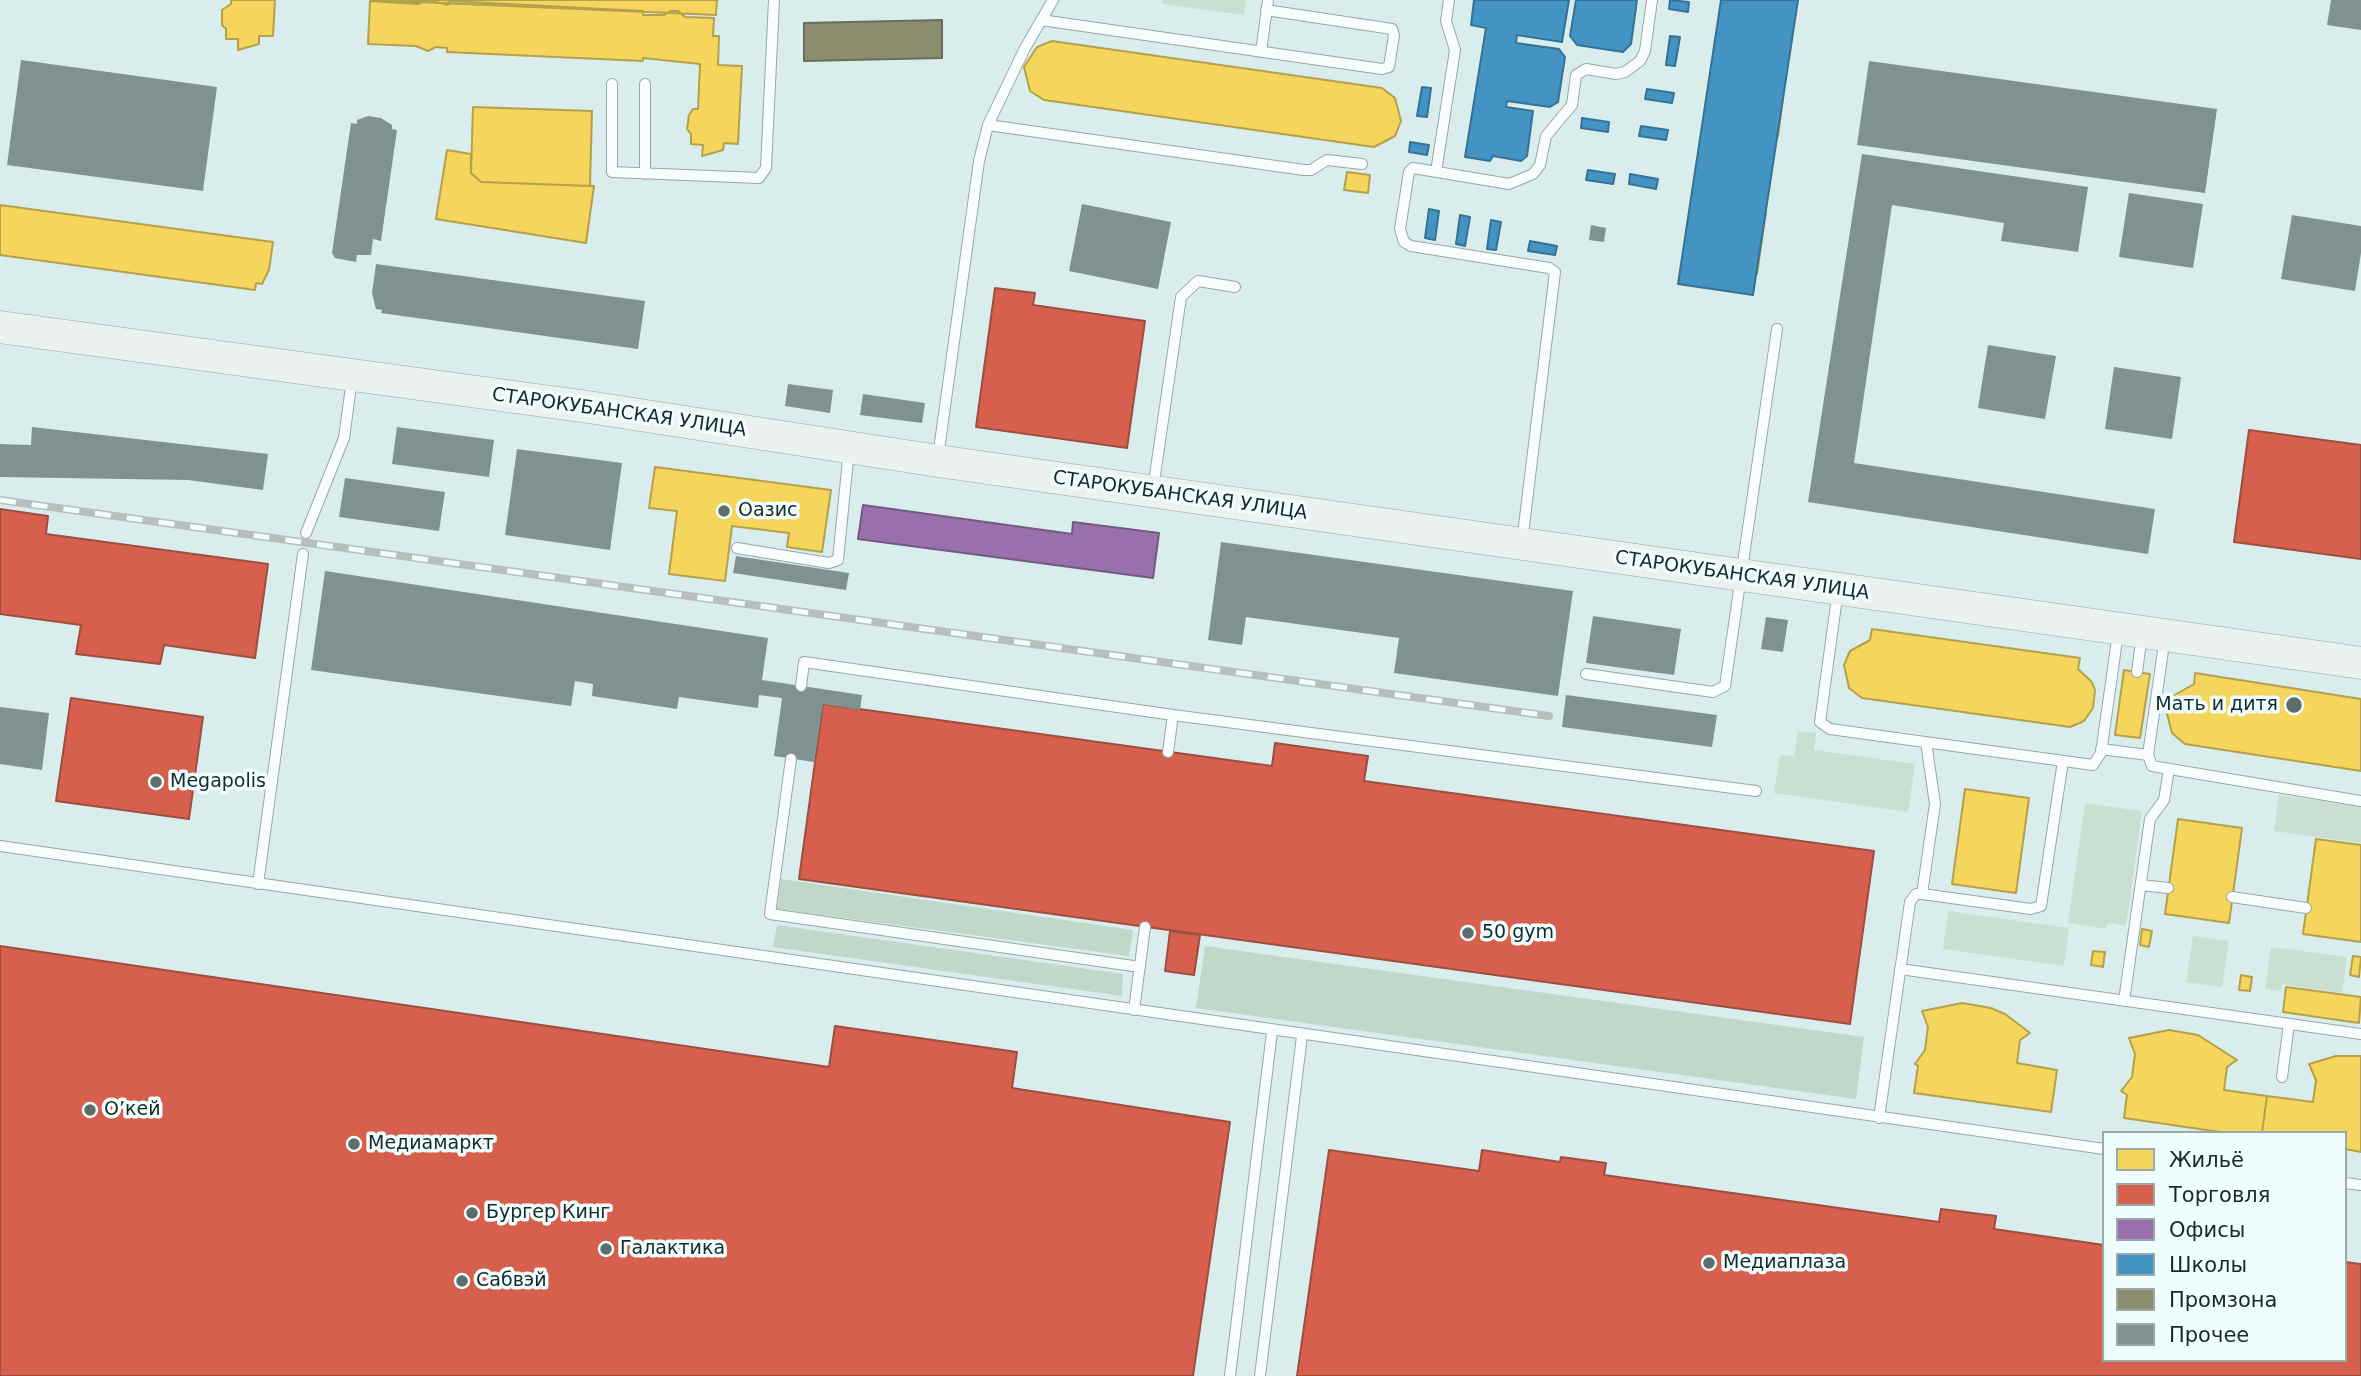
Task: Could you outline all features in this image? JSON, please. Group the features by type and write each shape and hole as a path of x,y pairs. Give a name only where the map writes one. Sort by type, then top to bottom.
{"street":[{"name":"СТАРОКУБАНСКАЯ УЛИЦА","path":"0,327 352,375 2142,634 2361,663"}],"lane":[{"path":"612,84 610,169 616,173 754,179 765,174 774,0"},
{"path":"938,461 979,161 988,125 1053,0"},
{"path":"1436,172 1455,50 1446,21 1450,0"},
{"path":"1522,545 1555,272 1549,268 1411,246 1404,242 1400,229 1409,172 1413,168 1509,184 1533,174 1540,165 1546,136 1572,104 1576,75 1586,69 1616,74 1625,72 1640,61 1645,51 1652,0"},
{"path":"1041,20 1261,52 1386,69 1391,62 1394,35 1389,28 1267,5 1261,52"},
{"path":"645,84 645,174"},
{"path":"988,125 1304,170 1311,170 1327,160 1362,164"},
{"path":"1152,492 1181,297 1198,281 1235,287"},
{"path":"1586,674 1713,692 1725,686 1777,329"},
{"path":"306,533 344,438 352,375"},
{"path":"737,548 829,563 838,560 849,447"},
{"path":"258,884 303,554"},
{"path":"1838,590 1820,722 1830,729 2093,765 2098,760 2142,634"},
{"path":"2137,672 2142,634"},
{"path":"2142,634 2148,755 2152,766 2361,802"},
{"path":"801,686 804,662 1173,715 1756,791"},
{"path":"1168,752 1173,715"},
{"path":"1922,894 1935,804 1926,742"},
{"path":"2101,749 2148,755"},
{"path":"791,759 770,914 1140,967"},
{"path":"1879,1118 1910,902 1916,894 1922,894 2031,909 2041,906 2063,761"},
{"path":"2124,1001 2150,819 2164,800 2169,769"},
{"path":"0,846 1272,1032 2102,1149"},
{"path":"2141,885 2168,888"},
{"path":"2232,897 2306,908"},
{"path":"1134,1010 1145,927"},
{"path":"1900,969 2361,1034"},
{"path":"2282,1077 2289,1024"},
{"path":"1230,1376 1272,1032"},
{"path":"1260,1376 1302,1036"}],"green space":[{"path":"1162,0 1246,0 1244,15 1162,4"},
{"path":"1798,731 1816,733 1814,750 1915,764 1908,812 1774,793 1780,755 1794,756"},
{"path":"2279,795 2361,807 2361,843 2274,831"},
{"path":"2085,803 2142,811 2126,926 2107,923 2106,929 2068,923"},
{"path":"781,879 1133,930 1129,956 777,909"},
{"path":"1948,911 2069,928 2064,966 1943,949"},
{"path":"777,925 1123,974 1122,996 773,947"},
{"path":"2193,936 2229,941 2222,987 2186,982"},
{"path":"1205,946 1864,1037 1856,1099 1196,1008"},
{"path":"2271,947 2347,957 2342,993 2282,984 2280,991 2265,989"}],"building: Жильё":[{"path":"231,0 275,0 273,36 259,36 259,44 238,50 238,39 226,39 226,29 222,25 222,10 231,4"},
{"path":"372,0 717,0 716,15"},
{"path":"429,0 448,5 449,1 643,11 643,15 664,15 670,11 678,11 685,17 714,18 713,36 719,36 718,65 742,66 738,144 724,143 723,150 702,156 703,145 691,144 691,134 687,129 689,115 693,109 698,109 700,64 643,58 643,61 447,52 447,48 436,47 428,51 416,46 368,44 370,1 418,4"},
{"path":"1722,0 1768,0 1766,9"},
{"path":"1052,41 1382,88 1395,98 1401,121 1395,136 1374,147 1044,100 1030,91 1024,67 1037,47"},
{"path":"1712,63 1786,74 1778,136 1703,125"},
{"path":"473,107 592,111 590,186 481,182 471,173"},
{"path":"447,150 471,154 471,173 481,182 594,186 586,243 436,219"},
{"path":"1347,172 1370,175 1368,193 1344,190"},
{"path":"1691,201 1766,212 1757,274 1683,263"},
{"path":"0,205 273,242 269,270 262,284 256,283 255,290 0,255"},
{"path":"655,467 831,490 822,552 787,547 789,533 732,526 725,581 669,574 677,511 649,508"},
{"path":"1872,629 2080,658 2078,669 2092,682 2095,690 2093,708 2084,721 2070,727 1862,698 1849,688 1844,665 1850,651 1870,640"},
{"path":"2124,670 2150,674 2140,738 2115,735"},
{"path":"2195,673 2361,699 2361,771 2185,744 2172,733 2166,710 2173,696 2194,684"},
{"path":"1965,789 2029,798 2016,893 1952,884"},
{"path":"2178,819 2242,828 2229,923 2165,914"},
{"path":"2316,839 2361,845 2361,942 2303,934"},
{"path":"2142,929 2152,931 2149,947 2140,945"},
{"path":"2093,951 2105,952 2103,967 2091,965"},
{"path":"2353,956 2361,957 2359,977 2350,975"},
{"path":"2241,975 2252,977 2250,991 2239,990"},
{"path":"2286,987 2361,997 2359,1023 2283,1012"},
{"path":"1962,1003 1991,1008 2005,1014 2030,1033 2020,1040 2017,1063 2057,1070 2051,1112 1914,1093 1918,1066 1915,1064 1925,1050 1928,1027 1922,1011"},
{"path":"2169,1030 2198,1035 2237,1060 2227,1067 2224,1090 2267,1096 2262,1131 2213,1131 2124,1118 2127,1095 2121,1091 2132,1077 2135,1054 2129,1038"},
{"path":"2336,1056 2361,1056 2361,1152 2347,1149 2347,1131 2262,1131 2267,1096 2313,1102 2316,1080 2309,1064"}],"building: Торговля":[{"path":"995,288 1035,293 1033,305 1145,321 1127,448 976,427"},
{"path":"2249,430 2361,445 2361,559 2234,542"},
{"path":"0,509 48,516 46,534 268,564 255,658 164,645 160,664 76,654 81,625 0,614"},
{"path":"71,698 203,717 189,819 56,801"},
{"path":"823,704 1272,766 1275,743 1368,756 1364,781 1874,851 1850,1024 799,879"},
{"path":"1170,931 1200,935 1194,975 1165,971"},
{"name":"Галактика","path":"0,946 829,1067 835,1026 1017,1052 1012,1088 1230,1122 1193,1376 0,1376"},
{"name":"Медиаплаза","path":"1329,1150 1479,1171 1482,1150 1560,1162 1561,1157 1606,1163 1604,1175 1939,1222 1941,1209 1996,1216 1994,1229 2102,1245 2102,1362 2347,1362 2347,1262 2361,1264 2361,1376 1297,1376"}],"building: Офисы":[{"path":"863,505 1072,534 1073,522 1159,533 1153,578 858,539"}],"building: Школы":[{"path":"1474,0 1569,0 1562,42 1517,35 1516,43 1559,49 1565,57 1558,102 1550,107 1507,101 1506,107 1533,111 1527,156 1521,161 1493,156 1490,161 1465,157 1486,28 1471,25"},
{"path":"1576,0 1637,0 1631,44 1623,52 1577,45 1570,36"},
{"path":"1670,0 1689,2 1688,12 1669,9"},
{"path":"1721,0 1798,0 1753,295 1678,284"},
{"path":"1670,36 1680,37 1675,66 1666,65"},
{"path":"1422,87 1431,88 1427,117 1417,116"},
{"path":"1647,89 1674,93 1672,103 1645,99"},
{"path":"1582,118 1609,122 1608,132 1581,128"},
{"path":"1641,126 1668,130 1666,140 1639,136"},
{"path":"1410,142 1429,145 1427,155 1409,152"},
{"path":"1588,170 1615,174 1613,184 1586,180"},
{"path":"1630,174 1658,179 1656,189 1629,184"},
{"path":"1429,209 1439,211 1435,240 1425,238"},
{"path":"1460,215 1470,217 1465,246 1456,244"},
{"path":"1491,220 1501,222 1496,250 1487,249"},
{"path":"1530,241 1557,246 1555,255 1528,251"}],"building: Промзона":[{"path":"942,20 942,58 804,61 804,23"}],"building: Прочее":[{"path":"2331,0 2361,0 2361,30 2327,25"},
{"path":"21,60 217,87 203,191 7,165"},
{"path":"1869,61 2217,109 2205,193 1857,145"},
{"path":"368,116 381,118 392,125 392,129 397,130 381,241 373,239 371,255 357,255 356,262 335,258 332,253 351,123 357,124 357,120"},
{"path":"1862,154 2088,187 2078,252 2001,241 2004,223 1892,205 1854,463 2155,509 2148,554 1808,502"},
{"path":"2129,193 2203,204 2193,268 2119,257"},
{"path":"1082,204 1171,222 1158,289 1069,271"},
{"path":"2292,215 2361,226 2361,253 2355,291 2281,279"},
{"path":"1591,225 1606,228 1604,242 1589,240"},
{"path":"376,264 645,301 638,349 381,313 382,310 376,309 372,293"},
{"path":"1988,345 2056,356 2045,419 1978,408"},
{"path":"2114,367 2181,377 2172,439 2105,429"},
{"path":"788,384 833,390 830,413 785,406"},
{"path":"863,394 925,403 922,423 860,415"},
{"path":"32,427 268,454 263,490 188,480 0,477 0,444 31,445"},
{"path":"397,427 494,440 489,477 392,464"},
{"path":"517,449 622,463 610,550 505,535"},
{"path":"345,478 445,492 439,531 339,517"},
{"path":"1221,542 1573,591 1558,696 1394,673 1399,638 1246,617 1242,645 1208,640"},
{"path":"736,556 849,573 846,590 733,573"},
{"path":"325,571 768,638 762,680 862,695 860,710 823,704 814,762 774,756 782,698 759,695 758,708 679,697 677,709 592,696 593,684 575,681 571,706 311,670"},
{"path":"1593,616 1681,629 1674,675 1586,663"},
{"path":"1766,617 1788,620 1783,652 1761,649"},
{"path":"1566,695 1717,715 1712,747 1562,727"},
{"path":"0,707 49,713 42,770 0,764"}],"railway":[{"path":"0,500 1549,716"}],"place":[{"name":"Оазис","path":"724,511"},
{"name":"Мать и дитя","path":"2294,705"},
{"name":"Megapolis","path":"156,782"},
{"name":"50 gym","path":"1468,933"},
{"name":"О’кей","path":"90,1110"},
{"name":"Медиамаркт","path":"354,1144"},
{"name":"Бургер Кинг","path":"472,1213"},
{"name":"Галактика","path":"606,1249"},
{"name":"Медиаплаза","path":"1709,1263"},
{"name":"Сабвэй","path":"462,1281"}]}
